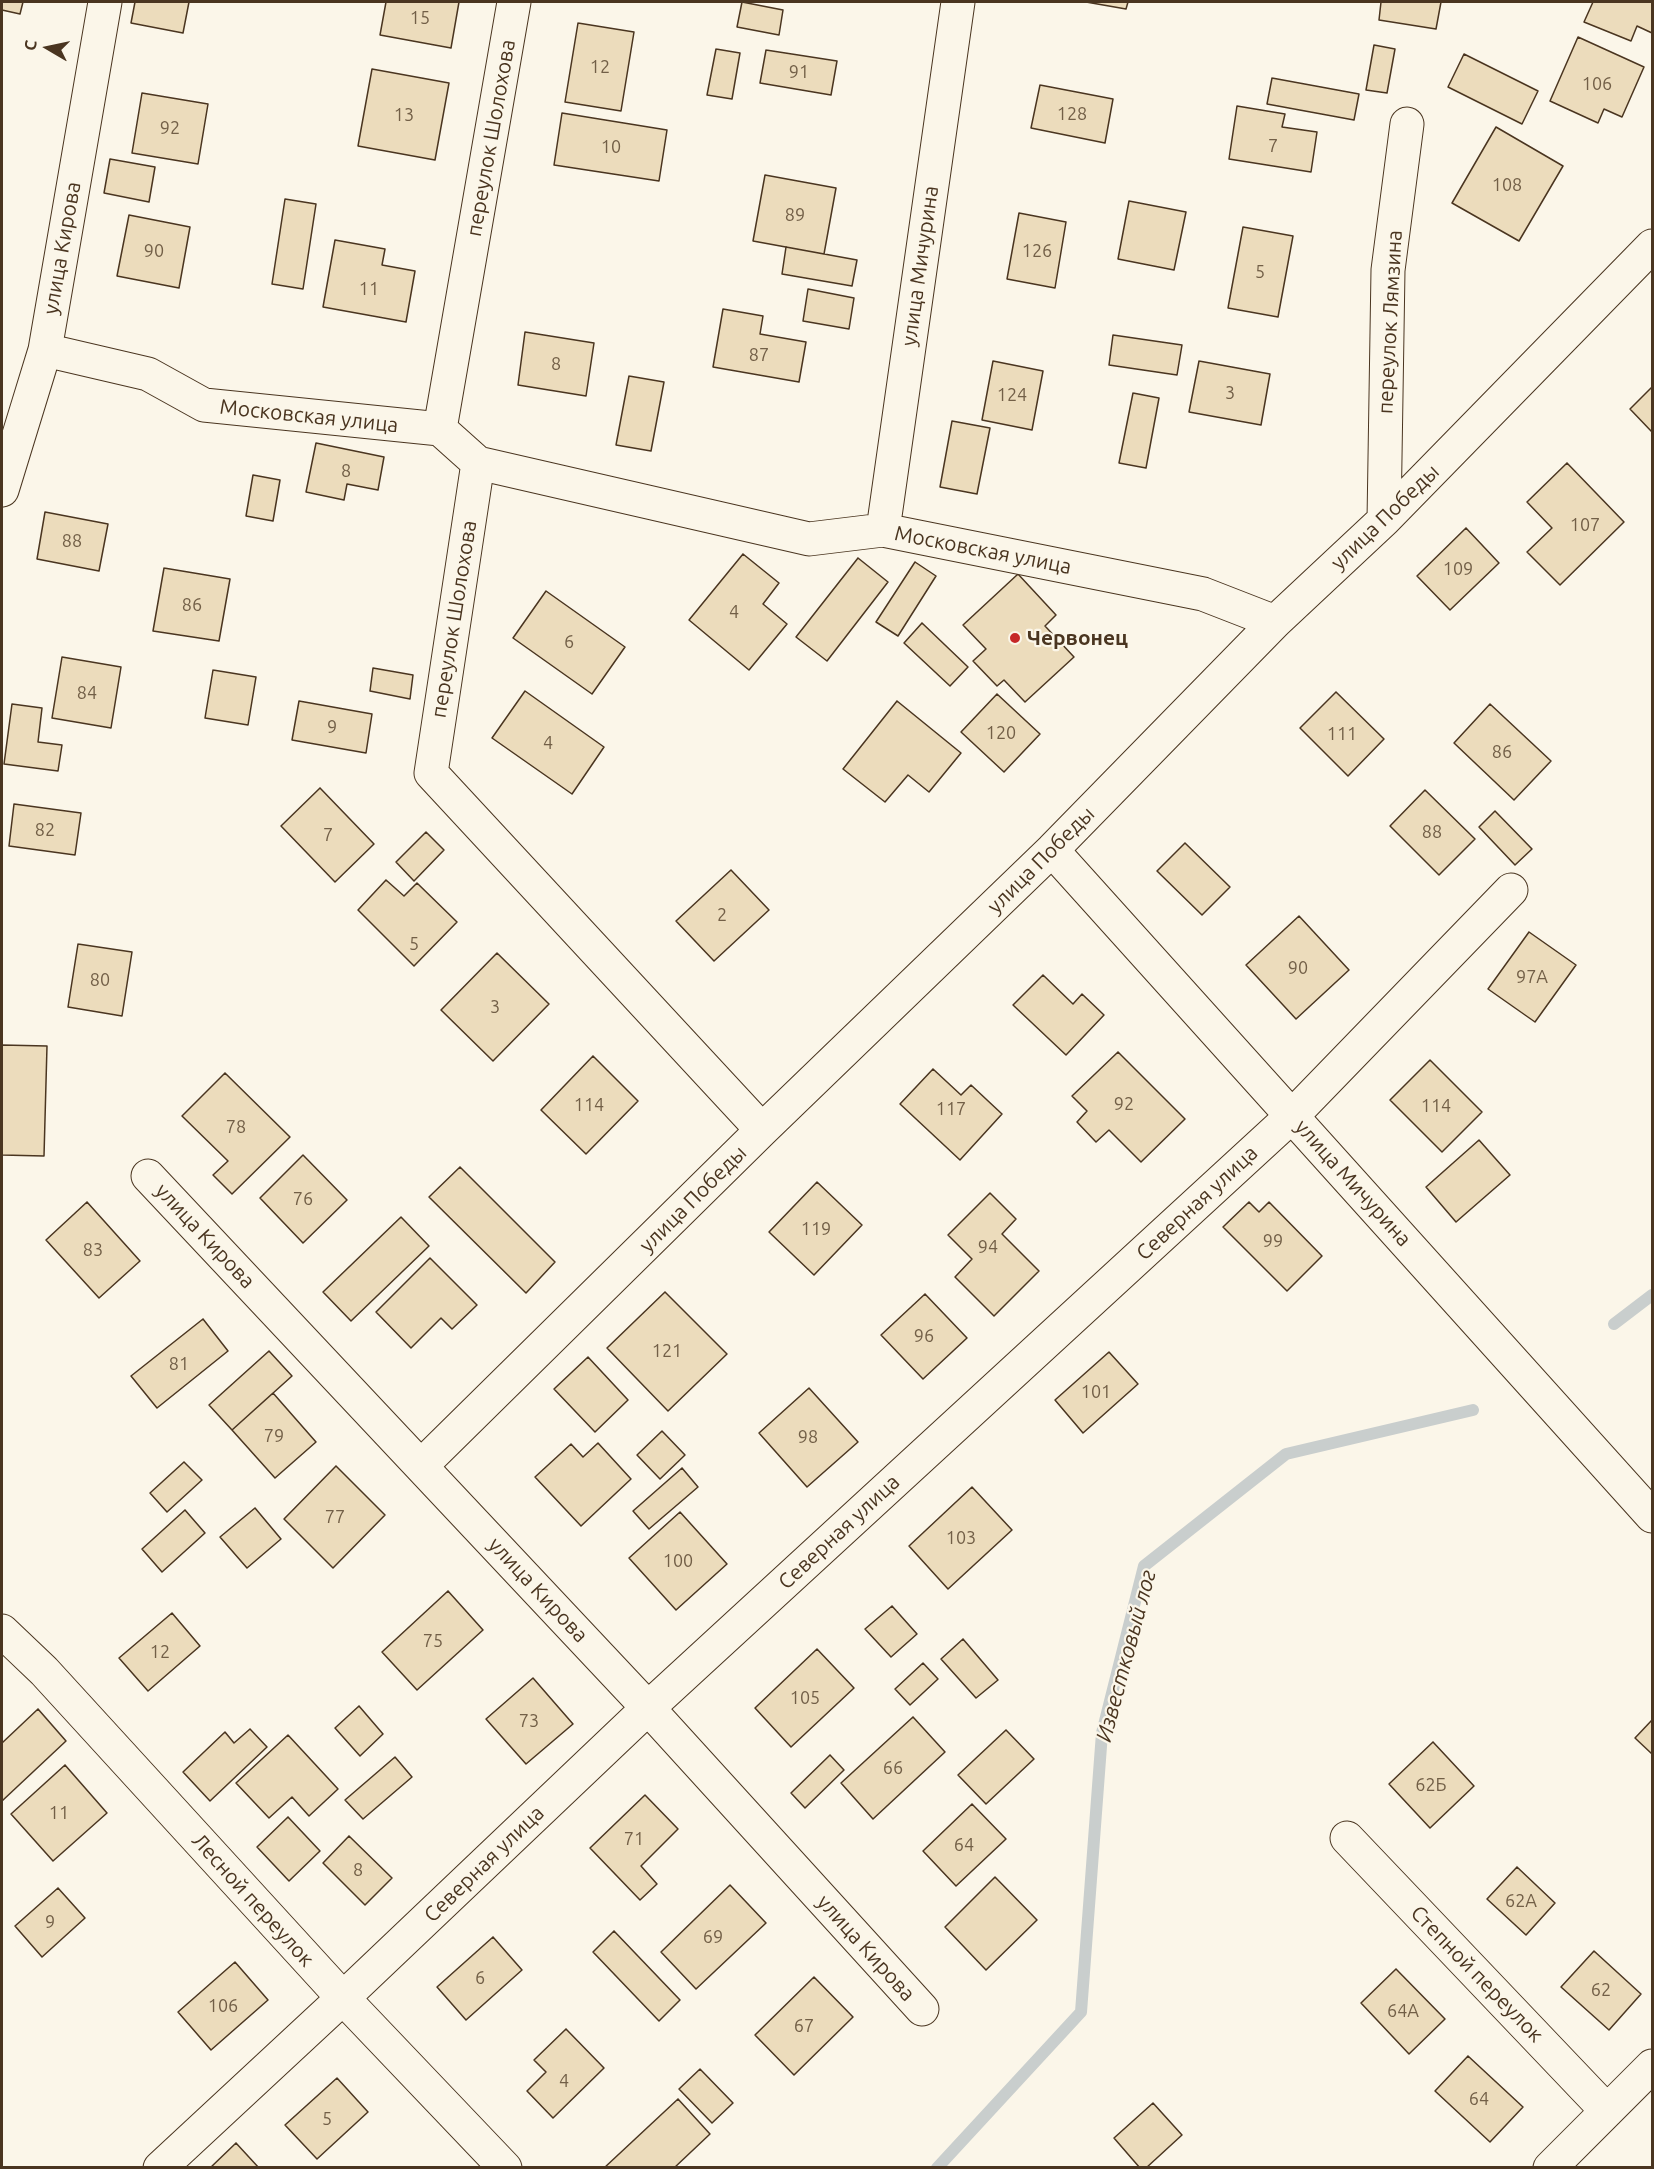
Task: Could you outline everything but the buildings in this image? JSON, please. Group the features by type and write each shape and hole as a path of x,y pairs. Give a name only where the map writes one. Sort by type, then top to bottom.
{"street":[{"name":"улица Кирова","path":"2,490 45,350 105,2"},
{"name":"переулок Шолохова","path":"440,429 514,2"},
{"name":"улица Мичурина","path":"883,530 958,2"},
{"name":"переулок Лямзина","path":"1384,520 1388,270 1407,124"},
{"name":"улица Победы","path":"422,1466 762,1131 1052,850 1275,622 1384,520 1653,246"},
{"name":"Московская улица","path":"45,350 148,374 204,405 440,429"},
{"path":"440,429 478,463"},
{"name":"Московская улица","path":"478,463 809,539 883,530 1203,594 1275,622"},
{"name":"переулок Шолохова","path":"478,463 431,772 762,1131"},
{"name":"улица Мичурина","path":"1052,850 1653,1516"},
{"name":"Северная улица","path":"160,2168 343,1998 648,1708 1293,1115 1511,890"},
{"name":"улица Кирова","path":"148,1176 648,1708 922,2010"},
{"name":"Лесной переулок","path":"2,1631 52,1680 343,1998 505,2168"},
{"name":"Степной переулок","path":"1347,1838 1606,2111"},
{"path":"1550,2168 1653,2066"}],"waterway":[{"name":"Известковый лог","path":"1614,1324 1652,1295"},
{"name":"Известковый лог","path":"937,2168 1081,2012 1102,1733 1144,1566 1286,1454 1473,1410"}],"place":[{"name":"Червонец","path":"1015,638"}]}
